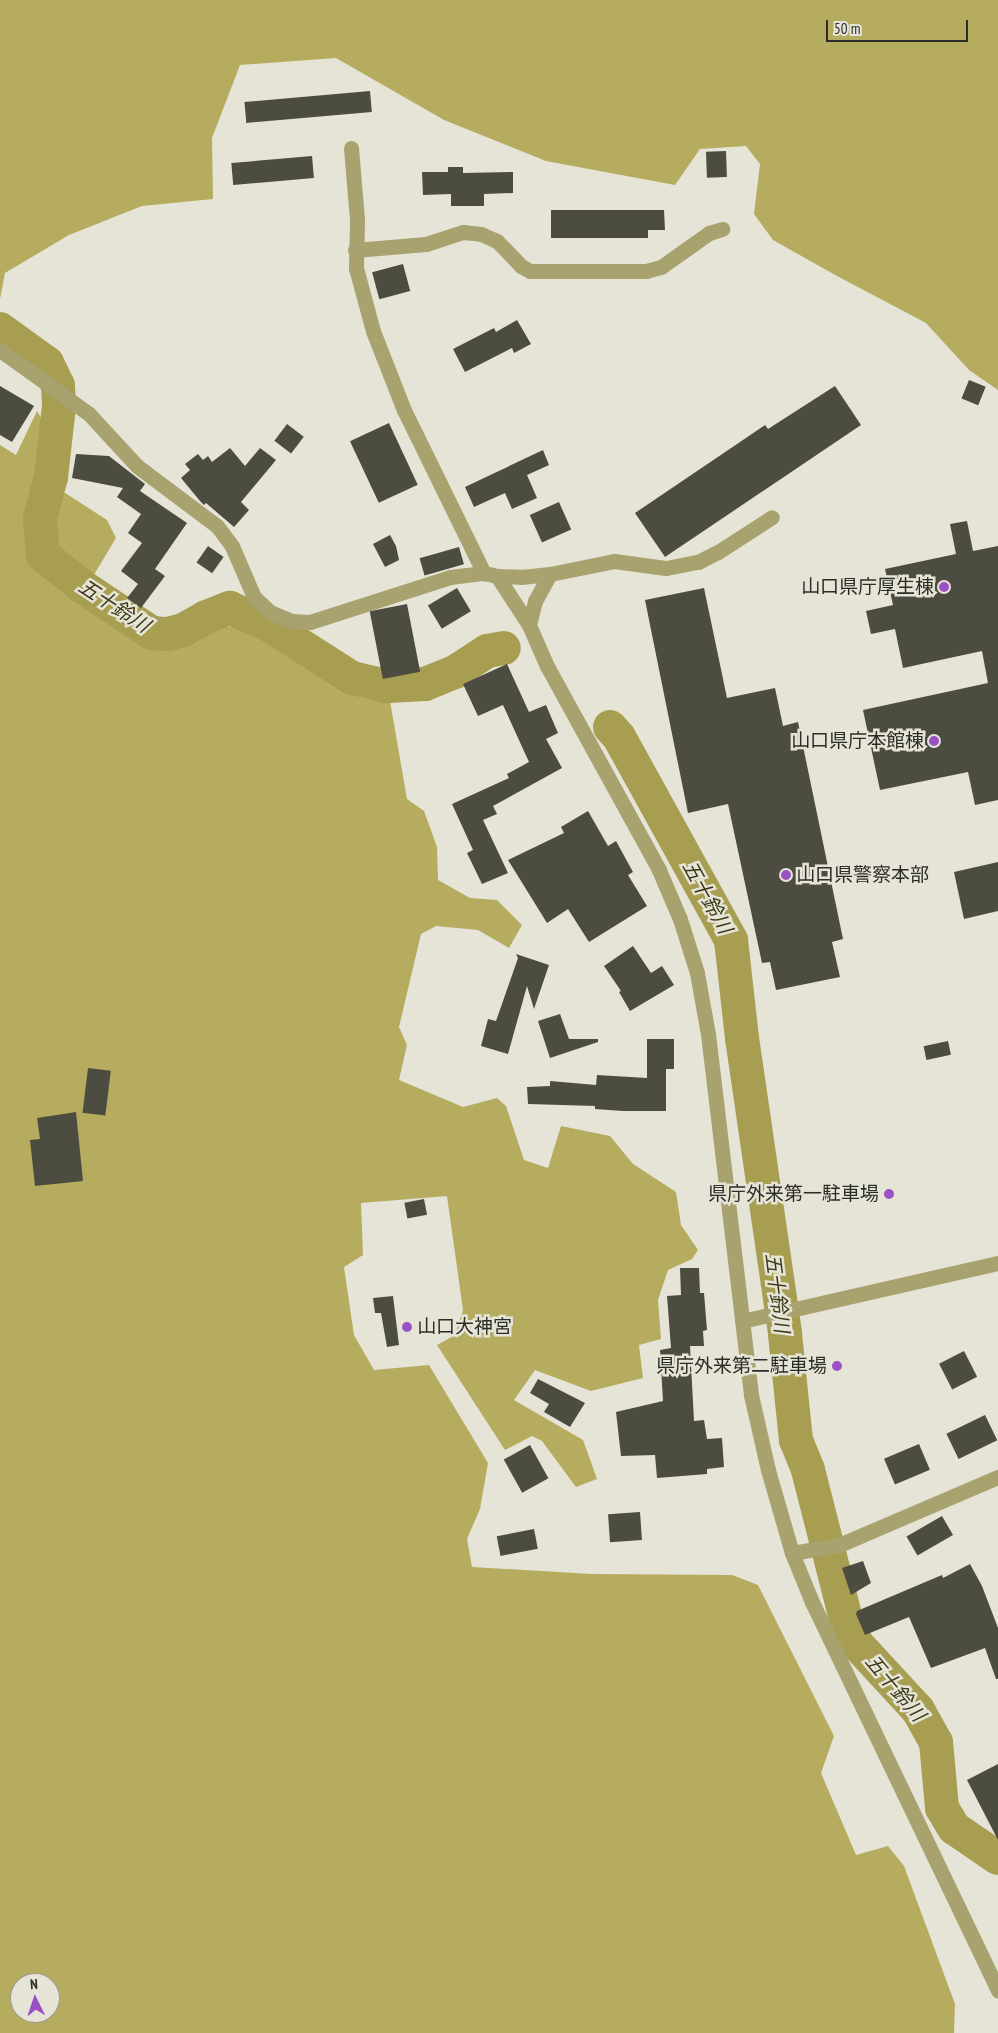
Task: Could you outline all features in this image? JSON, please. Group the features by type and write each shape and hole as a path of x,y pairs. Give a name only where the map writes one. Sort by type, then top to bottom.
{"street":[{"path":"351,148 357,220 356,268 373,332 404,410 490,574 529,625 548,666 659,870 680,919 692,955 708,1034 751,1395 768,1470 792,1553 812,1602 998,1991"},
{"path":"355,250 426,244 463,232 481,234 498,241 520,266 530,271 646,271 661,267 709,232 722,229"},
{"path":"0,350 89,414 137,466 217,526 232,546 254,597 270,612 291,620 310,622 450,577 490,574 521,578 550,574 614,560 666,568 698,562 718,552 772,517"},
{"path":"529,625 535,601 550,574"},
{"path":"742,1321 814,1303 998,1263"},
{"path":"792,1553 839,1545 998,1477"}],"shaded area":[{"path":"0,0 998,0 998,390 969,370 926,323 773,240 754,214 760,164 746,146 700,149 675,185 546,161 444,120 336,58 240,65 212,138 213,199 142,206 69,235 5,273 0,299"},
{"path":"37,411 47,428 42,478 107,520 116,538 80,598 141,637 178,644 213,626 247,628 325,679 362,698 390,701 407,799 424,811 437,847 438,880 470,898 497,900 522,925 509,948 478,930 436,926 421,934 399,1027 407,1045 399,1080 463,1107 497,1098 506,1106 524,1160 548,1168 561,1126 610,1136 633,1164 676,1192 681,1225 698,1250 692,1259 668,1270 658,1300 661,1339 639,1345 643,1378 591,1391 535,1370 514,1400 583,1440 597,1479 576,1487 542,1441 532,1436 505,1450 437,1345 455,1335 463,1310 447,1196 361,1203 363,1255 344,1267 354,1335 374,1370 429,1365 488,1463 480,1509 467,1539 472,1567 591,1574 732,1575 758,1585 834,1736 821,1773 856,1855 888,1846 904,1866 955,2004 954,2033 0,2033 0,445 16,455"}],"building":[{"path":"370,91 372,112 246,123 244,102"},
{"path":"726,151 727,177 707,178 706,152"},
{"path":"312,156 314,178 233,185 231,163"},
{"path":"448,167 463,167 463,173 513,172 513,193 484,194 484,206 451,206 451,194 423,195 422,172 448,172"},
{"path":"551,210 664,210 665,230 648,230 648,238 551,238"},
{"path":"403,264 410,291 379,299 372,272"},
{"path":"517,320 531,344 514,353 512,348 465,372 453,349 494,328 496,332"},
{"path":"969,380 986,387 978,405 962,399"},
{"path":"0,386 34,406 12,442 0,435"},
{"path":"835,386 861,425 665,557 635,513 765,425 768,429"},
{"path":"389,423 418,485 379,503 350,441"},
{"path":"287,424 304,437 291,453 274,441"},
{"path":"230,448 245,466 260,448 276,460 241,502 249,510 234,527 206,503 204,505 181,478 190,470 185,464 198,454 203,460 208,456 212,462"},
{"path":"543,450 549,465 527,475 537,498 512,509 505,493 474,507 465,487"},
{"path":"76,454 109,456 145,484 140,491 187,523 155,569 165,576 141,608 127,598 138,584 121,571 142,543 128,533 141,514 117,497 123,488 72,478"},
{"path":"559,502 571,529 542,542 530,515"},
{"path":"967,521 973,551 998,546 998,800 975,805 968,772 880,790 863,710 988,683 982,651 903,668 895,629 871,634 866,611 893,605 885,569 956,554 950,524"},
{"path":"390,535 396,546 399,560 385,567 373,544"},
{"path":"208,546 224,557 212,573 197,562"},
{"path":"459,547 464,564 425,576 420,558"},
{"path":"457,588 471,611 442,629 428,606"},
{"path":"704,588 727,698 775,688 783,726 798,722 843,939 832,942 840,977 776,990 770,962 762,963 728,804 688,813 645,600"},
{"path":"407,604 420,672 383,679 370,611"},
{"path":"507,664 529,712 546,705 558,733 546,739 562,768 493,806 497,814 483,820 508,873 482,884 467,853 473,850 452,804 509,778 507,774 529,762 503,705 478,716 463,684"},
{"path":"588,811 608,846 616,841 633,872 628,875 647,906 589,942 568,909 547,923 508,860 564,833 561,827"},
{"path":"998,862 998,911 964,919 954,872"},
{"path":"633,946 651,973 662,966 674,985 630,1011 619,992 621,991 604,966"},
{"path":"516,954 549,965 534,1009 527,986 508,1054 481,1046 488,1019 496,1021 518,958"},
{"path":"560,1014 569,1039 598,1039 598,1042 550,1058 538,1021"},
{"path":"647,1039 674,1039 674,1069 666,1069 666,1111 623,1111 595,1109 595,1106 528,1104 527,1087 550,1086 550,1081 596,1085 597,1075 647,1078"},
{"path":"948,1041 951,1055 926,1060 924,1046"},
{"path":"88,1068 111,1071 105,1115 83,1113"},
{"path":"76,1112 83,1181 35,1186 30,1140 40,1139 37,1118"},
{"path":"424,1199 427,1215 407,1219 404,1203"},
{"path":"680,1268 699,1268 700,1293 704,1293 707,1330 703,1331 704,1346 690,1346 694,1421 704,1420 707,1439 722,1438 724,1467 707,1469 707,1474 657,1478 655,1455 621,1456 616,1412 663,1401 660,1350 671,1348 667,1296 681,1295"},
{"path":"393,1296 399,1345 387,1347 381,1313 375,1313 373,1298"},
{"path":"964,1351 977,1377 952,1390 939,1364"},
{"path":"538,1379 585,1403 570,1427 544,1412 549,1404 530,1393"},
{"path":"985,1415 997,1440 959,1459 946,1434"},
{"path":"919,1444 930,1470 895,1485 884,1459"},
{"path":"530,1445 548,1478 522,1493 504,1460"},
{"path":"640,1512 642,1540 610,1542 608,1514"},
{"path":"942,1516 953,1535 917,1556 906,1536"},
{"path":"534,1529 538,1549 501,1556 497,1536"},
{"path":"863,1561 871,1583 851,1595 842,1568"},
{"path":"970,1564 982,1586 998,1628 998,1679 996,1679 985,1648 931,1668 909,1617 865,1635 856,1614 857,1611 942,1575 943,1578"},
{"path":"998,1764 998,1840 967,1780"}],"waterway":[{"name":"五十鈴川","path":"0,329 47,363 58,386 59,406 51,477 40,518 43,555 83,587 152,633 168,634 183,630 206,617 230,608 269,625 352,678 388,686 425,684 455,672 487,651 504,648"},
{"name":"五十鈴川","path":"610,727 619,737 731,940 742,1038 785,1334 796,1440 808,1470 848,1627 857,1644 918,1710 936,1742 942,1808 954,1828 998,1858"}],"place":[{"name":"山口県庁厚生棟","path":"944,587"},
{"name":"山口県庁本館棟","path":"934,741"},
{"name":"山口県警察本部","path":"786,875"},
{"name":"県庁外来第一駐車場","path":"889,1194"},
{"name":"山口大神宮","path":"407,1327"},
{"name":"県庁外来第二駐車場","path":"837,1366"}]}
